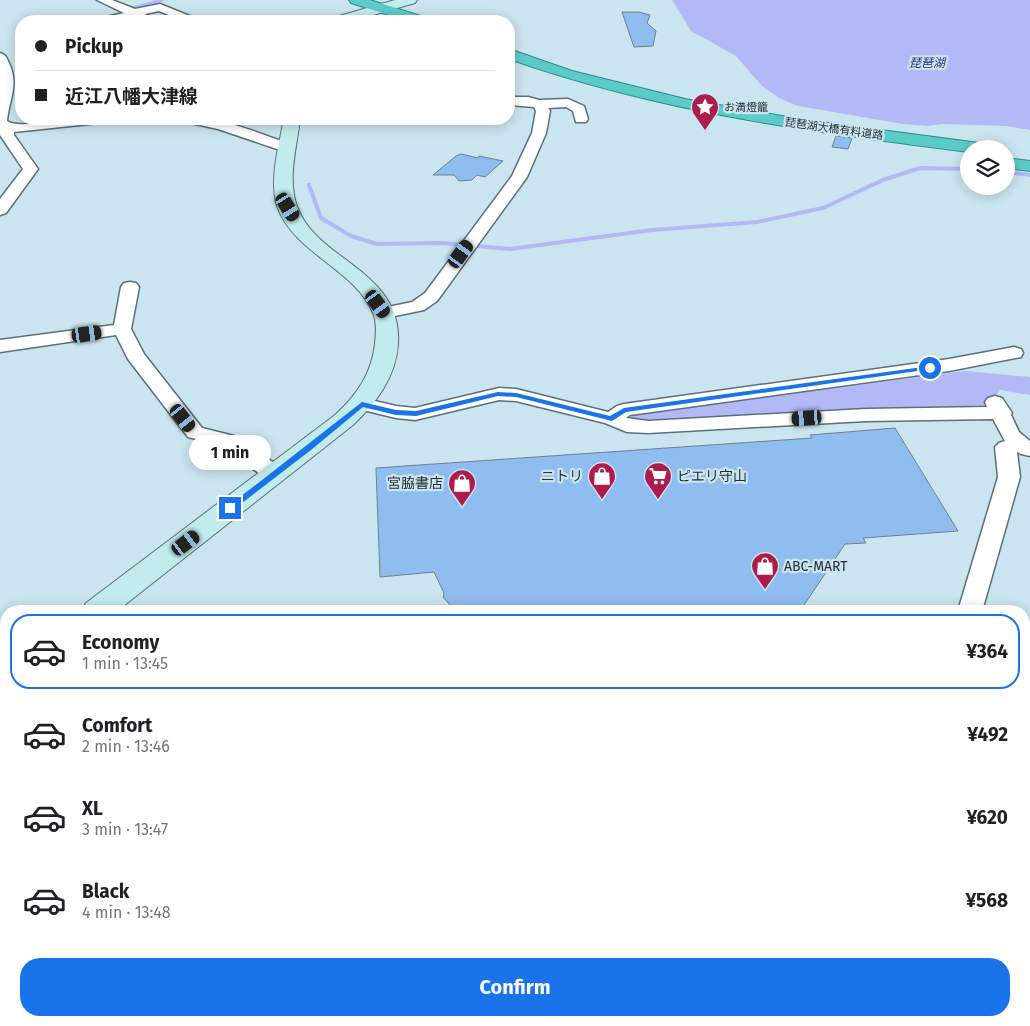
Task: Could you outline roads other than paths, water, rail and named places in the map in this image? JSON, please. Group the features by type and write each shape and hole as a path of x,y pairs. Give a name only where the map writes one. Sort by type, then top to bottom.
{"highway":[{"path":"356,0 403,15"},
{"path":"380,8 393,15"},
{"name":"琵琶湖大橋有料道路","path":"515,56 570,76 680,104 820,128 960,146"},
{"name":"琵琶湖大橋有料道路","path":"515,66 558,82 606,96 729,123 776,132 960,157"}],"main road":[{"path":"357,15 410,0"},
{"path":"105,605 275,474 362,404 376,381 384,359 388,335 385,313 351,272 307,235 288,207 284,178 291,125"}],"street":[{"path":"102,0 135,14"},
{"path":"130,15 160,7 179,15"},
{"path":"0,210 31,169 0,123 0,112 8,89 6,62"},
{"path":"515,101 528,101 539,104 568,103 579,109 581,119"},
{"path":"385,313 418,306 431,297 472,239 520,177 538,133 543,111 539,104"},
{"path":"7,132 57,125"},
{"path":"221,125 288,148"},
{"path":"130,287 122,329 135,355 195,433 227,440 275,474"},
{"path":"0,346 122,329"},
{"path":"612,419 624,410 949,365 1014,353"},
{"path":"362,404 396,412 416,414 498,394 516,395 612,419 627,426 648,427 999,407 1017,449 972,605"}],"water":[{"name":"琵琶湖","path":"672,0 1030,0 1030,130 1006,126 942,124 927,126 903,124 798,106 779,98 762,86 736,56 691,31"},
{"path":"966,371 1030,377 1030,395 1000,390 989,406 634,421 631,415"}],"waterway":[{"path":"132,8 162,0"},
{"path":"309,185 321,218 351,236 377,244 442,243 510,249 652,230 757,222 823,208 883,180 920,168 960,169"},
{"path":"1015,173 1030,175"}],"place":[{"name":"お満燈籠","path":"705,131"},
{"name":"ニトリ","path":"602,500"},
{"name":"ピエリ守山","path":"658,500"},
{"name":"宮脇書店","path":"462,507"},
{"name":"ABC-MART","path":"765,590"}]}
